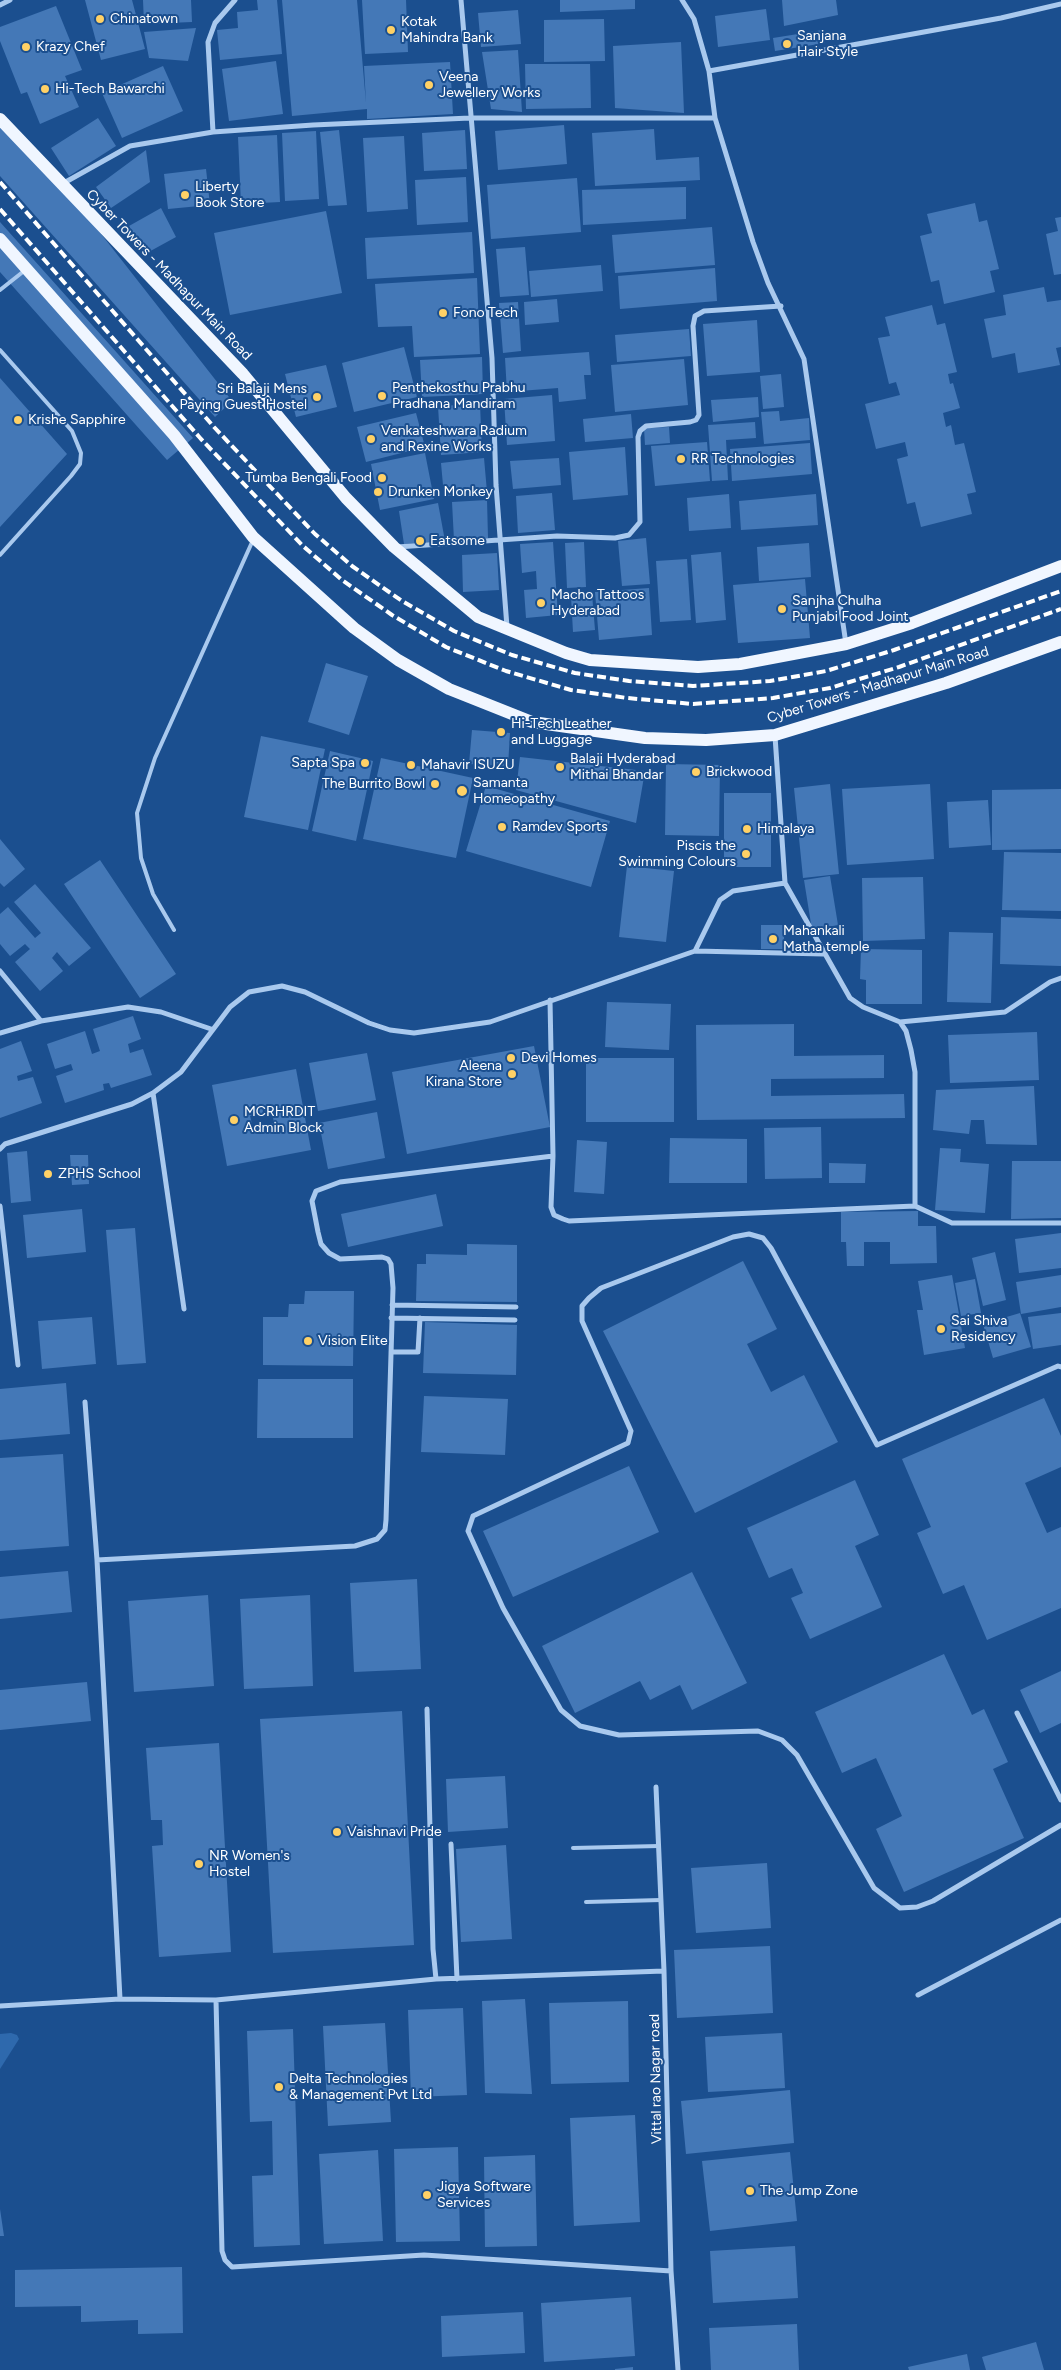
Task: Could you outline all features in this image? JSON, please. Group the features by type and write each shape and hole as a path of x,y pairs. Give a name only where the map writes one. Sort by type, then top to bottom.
{"main road":[{"name":"Cyber Towers - Madhapur Main Road","path":"0,120 243,374 346,498 394,547 478,617 566,653 590,660 698,667 740,664 846,644 912,623 1061,566"},
{"name":"Cyber Towers - Madhapur Main Road","path":"0,239 174,436 254,538 354,628 398,660 449,689 532,722 645,738 706,740 775,735 946,683 1061,642"}],"street":[{"path":"0,5 10,0"},
{"path":"213,132 208,42 214,23 235,0"},
{"path":"461,0 492,358 496,485 507,628"},
{"path":"682,0 694,19 709,71 715,118 753,242 768,284 781,306 804,358 846,644"},
{"path":"709,71 1001,18 1061,4"},
{"path":"62,184 130,146 213,132 313,125 470,118 715,118"},
{"path":"394,547 557,536 615,538 630,535 640,522 638,437 640,430 646,426 690,422 696,420 699,415 693,326 695,316 704,311 781,306"},
{"path":"775,735 785,883 850,998 863,1007 900,1022 1005,1012 1050,982 1061,978"},
{"path":"695,951 720,900 733,892 785,883"},
{"path":"0,1149 5,1144 132,1104 153,1093 181,1072 230,1007 249,992 282,986 305,992 369,1023 390,1030 414,1033 490,1022 695,951 824,954"},
{"path":"0,971 41,1021"},
{"path":"550,1000 553,1156 551,1207 554,1215 570,1221 915,1206 952,1223 1061,1223"},
{"path":"0,1033 41,1021 128,1007 161,1012 211,1030"},
{"path":"900,1022 906,1031 915,1072 915,1206"},
{"path":"153,1093 184,1309"},
{"path":"97,1560 355,1546 377,1539 385,1530 392,1318 391,1272 388,1259 382,1257 340,1259 329,1253 321,1244 312,1201 316,1190 340,1182 553,1156"},
{"path":"0,1206 18,1365"},
{"path":"1061,1367 1058,1366 877,1445 771,1248 763,1238 749,1234 733,1237 602,1288 589,1298 582,1306 582,1321 631,1431 628,1443 473,1516 468,1531 503,1608 561,1710 580,1726 619,1734 758,1731 782,1740 798,1755 874,1888 900,1908 917,1907 933,1901 1061,1825"},
{"path":"392,1305 516,1307"},
{"path":"392,1318 515,1320"},
{"path":"391,1352 418,1352 420,1318"},
{"path":"85,1402 97,1560 120,1999"},
{"path":"427,1709 433,1949 436,1979"},
{"path":"1017,1713 1061,1800"},
{"name":"Vittal rao Nagar road","path":"656,1787 664,1971 672,2271 678,2370"},
{"path":"451,1844 457,1979"},
{"path":"918,1995 1061,1920"},
{"path":"0,2006 120,1999 216,2000 436,1979 664,1971"},
{"path":"216,2000 222,2251 225,2260 232,2267 424,2255 672,2271"}],"lane":[{"path":"0,290 26,270"},
{"path":"0,350 72,431 81,453 80,464 71,476 0,555"},
{"path":"174,930 153,894 141,858 137,814 155,758 254,538"},
{"path":"573,1848 658,1846"},
{"path":"586,1902 661,1900"}],"shaded area":[{"path":"11,2033 17,2035 19,2039 0,2069 0,2034"}],"building":[{"path":"85,0 132,0 145,49 101,60"},
{"path":"143,0 191,0 192,22 144,24"},
{"path":"257,0 277,0 282,54 220,60 217,30 238,28 237,12 258,10"},
{"path":"282,0 357,0 366,103 364,66 450,62 453,114 367,119 367,109 292,116"},
{"path":"362,0 406,0 408,52 365,54"},
{"path":"560,0 635,0 635,9 560,12"},
{"path":"782,0 836,0 838,15 784,26"},
{"path":"56,6 82,70 65,76 79,107 40,124 27,92 21,94 0,41 0,27"},
{"path":"766,9 770,40 718,47 715,16"},
{"path":"518,10 521,44 481,47 478,13"},
{"path":"604,19 605,61 544,62 544,20"},
{"path":"196,28 188,61 149,58 144,32"},
{"path":"823,30 825,43 775,51 773,38"},
{"path":"681,42 684,113 615,108 613,46"},
{"path":"518,50 522,112 491,109 482,52"},
{"path":"276,61 283,114 229,121 222,69"},
{"path":"525,64 590,64 591,108 526,109"},
{"path":"163,66 183,111 122,138 102,93"},
{"path":"98,118 116,146 69,176 51,148"},
{"path":"0,119 62,184 232,401 215,417 0,176"},
{"path":"564,125 567,164 498,170 495,131"},
{"path":"654,129 656,160 699,157 700,180 595,186 592,133"},
{"path":"339,130 347,205 328,206 320,132"},
{"path":"465,130 467,169 424,171 422,133"},
{"path":"316,131 319,199 285,201 282,133"},
{"path":"277,135 280,202 241,204 238,137"},
{"path":"404,136 408,209 367,212 363,138"},
{"path":"146,150 150,182 111,208 96,187"},
{"path":"206,169 210,205 168,209 164,174"},
{"path":"466,177 468,222 417,225 415,180"},
{"path":"577,178 581,232 491,239 487,185"},
{"path":"686,187 686,219 583,225 582,190"},
{"path":"975,203 979,222 987,220 999,269 990,271 995,292 944,304 939,280 931,282 920,236 932,233 927,214"},
{"path":"161,208 176,237 145,254 129,226"},
{"path":"326,211 342,293 230,315 214,233"},
{"path":"1061,217 1061,274 1054,275 1046,234 1058,231 1055,218"},
{"path":"0,222 193,438 167,460 0,272"},
{"path":"712,227 715,265 615,273 612,235"},
{"path":"472,232 474,273 367,279 365,238"},
{"path":"525,247 529,295 500,297 496,249"},
{"path":"601,265 603,291 531,297 529,271"},
{"path":"715,268 717,301 620,309 618,276"},
{"path":"477,278 480,354 414,357 412,326 378,327 375,284"},
{"path":"1044,287 1047,302 1061,300 1061,347 1056,348 1060,365 1018,373 1015,353 992,358 984,319 1006,315 1003,295"},
{"path":"557,299 559,322 525,325 524,302"},
{"path":"518,302 521,351 503,353 499,303"},
{"path":"932,305 937,325 945,323 957,372 948,374 950,384 953,383 960,408 943,413 946,427 951,425 955,445 964,443 976,492 967,494 972,514 921,527 915,502 907,504 897,459 908,456 905,442 876,449 865,404 900,395 896,382 889,384 878,338 890,336 885,317"},
{"path":"757,320 760,372 707,376 703,324"},
{"path":"689,329 691,356 617,362 615,335"},
{"path":"404,347 417,397 354,412 342,363"},
{"path":"589,352 591,375 584,375 586,399 559,402 558,388 507,392 505,358"},
{"path":"482,357 483,394 422,397 420,360"},
{"path":"684,359 688,405 615,412 611,365"},
{"path":"326,365 337,407 296,417 285,374"},
{"path":"781,374 784,407 763,409 760,376"},
{"name":"Krishe Sapphire","path":"0,378 67,454 0,527"},
{"path":"552,395 555,441 507,445 504,399"},
{"path":"758,397 759,417 713,422 711,400"},
{"path":"480,404 482,452 441,455 438,406"},
{"path":"779,411 780,421 809,418 810,440 764,444 761,412"},
{"path":"416,413 425,447 366,462 357,427"},
{"path":"631,414 633,438 585,442 583,419"},
{"path":"755,422 756,438 726,440 728,480 712,481 708,425"},
{"path":"669,427 670,443 645,445 644,428"},
{"path":"707,442 710,481 655,486 651,446"},
{"path":"810,443 812,474 732,481 730,449"},
{"path":"625,447 628,495 573,500 569,452"},
{"path":"425,453 434,499 380,510 371,464"},
{"path":"484,458 487,492 444,496 441,463"},
{"path":"559,458 561,485 513,489 510,461"},
{"path":"552,493 555,530 518,533 516,496"},
{"path":"729,494 731,528 689,531 687,498"},
{"path":"816,494 818,525 741,530 739,501"},
{"path":"487,500 488,538 454,540 452,502"},
{"path":"438,503 445,541 404,544 399,511"},
{"path":"646,538 650,584 622,586 618,541"},
{"path":"553,542 558,615 526,618 524,590 537,589 536,571 522,573 520,544"},
{"path":"584,542 586,587 567,588 565,543"},
{"path":"809,543 811,577 759,581 757,547"},
{"path":"721,552 726,620 696,623 691,555"},
{"path":"497,553 499,590 463,592 462,555"},
{"path":"687,559 691,620 660,622 656,561"},
{"path":"805,579 810,638 738,643 733,585"},
{"path":"649,588 652,635 599,640 595,592"},
{"path":"592,594 595,630 573,632 571,596"},
{"path":"326,663 368,676 349,735 308,722"},
{"path":"472,730 510,733 508,766 469,764"},
{"path":"261,736 325,749 308,830 244,817"},
{"path":"330,751 373,761 356,841 312,831"},
{"path":"520,757 645,771 636,823 516,790"},
{"path":"381,758 473,778 456,858 363,839"},
{"path":"666,764 720,765 719,836 665,835"},
{"path":"830,784 839,874 803,878 794,788"},
{"path":"930,784 934,859 847,865 842,789"},
{"path":"486,786 610,821 591,887 466,851"},
{"path":"1061,789 1061,849 992,850 992,790"},
{"path":"724,793 771,793 771,867 724,867"},
{"path":"988,800 991,845 949,848 947,802"},
{"path":"0,839 25,869 4,887 0,883"},
{"path":"1004,852 1061,853 1061,911 1002,910"},
{"path":"100,860 176,974 140,998 64,884"},
{"path":"627,866 674,871 666,942 619,937"},
{"path":"830,876 838,925 812,930 804,880"},
{"path":"923,877 925,939 863,941 862,878"},
{"path":"35,884 91,948 69,966 57,952 52,958 63,971 40,991 15,962 30,949 25,944 10,956 0,944 0,914 8,907 35,938 41,933 14,902"},
{"path":"1001,917 1061,919 1061,966 1000,964"},
{"path":"761,925 784,925 784,949 761,949"},
{"path":"949,932 993,933 991,1003 947,1002"},
{"path":"861,949 922,950 922,1004 866,1004 866,980 860,979"},
{"path":"607,1002 671,1004 669,1050 605,1047"},
{"path":"133,1016 141,1039 128,1044 130,1053 143,1049 152,1075 111,1088 109,1083 103,1084 104,1090 65,1103 56,1076 73,1070 71,1064 55,1069 47,1044 85,1031 92,1054 100,1051 93,1029"},
{"path":"794,1024 794,1056 884,1055 884,1078 771,1079 771,1096 904,1094 905,1118 697,1120 696,1025"},
{"path":"1037,1032 1039,1080 950,1083 948,1035"},
{"path":"21,1041 32,1071 17,1076 18,1081 33,1077 42,1103 0,1118 0,1049"},
{"path":"534,1046 550,1127 407,1154 392,1072"},
{"path":"367,1053 376,1100 318,1111 309,1063"},
{"path":"586,1058 674,1058 674,1122 586,1122"},
{"name":"MCRHRDIT Admin Block","path":"296,1069 311,1150 227,1166 212,1085","holes":["272,1112 274,1123 253,1128 250,1116"]},
{"path":"1034,1086 1037,1145 986,1144 984,1120 971,1120 969,1134 933,1130 936,1090"},
{"path":"377,1112 385,1158 328,1169 319,1123"},
{"path":"821,1127 822,1178 765,1179 764,1128"},
{"path":"670,1138 747,1139 747,1183 669,1183"},
{"path":"577,1140 607,1142 604,1194 574,1192"},
{"path":"940,1148 961,1149 960,1162 989,1164 985,1213 935,1210"},
{"path":"27,1151 31,1201 11,1203 7,1153"},
{"path":"70,1155 88,1155 89,1184 72,1185"},
{"path":"1012,1161 1061,1161 1061,1218 1011,1219"},
{"path":"829,1163 866,1164 865,1183 829,1183"},
{"path":"436,1194 443,1226 348,1247 341,1214"},
{"path":"82,1209 86,1252 27,1258 23,1215"},
{"path":"918,1211 918,1226 936,1226 937,1263 890,1264 890,1242 864,1242 864,1266 847,1266 846,1242 841,1242 841,1212"},
{"path":"135,1228 146,1363 117,1365 106,1230"},
{"path":"1061,1233 1061,1268 1019,1273 1015,1239"},
{"path":"467,1244 517,1245 517,1302 416,1301 417,1264 426,1264 426,1254 467,1255"},
{"path":"995,1252 1006,1300 983,1306 972,1258"},
{"path":"743,1261 777,1329 747,1344 771,1392 804,1375 838,1442 695,1513 603,1331"},
{"name":"Sai Shiva Residency","path":"952,1275 965,1348 924,1355 917,1310 923,1310 918,1281"},
{"path":"1061,1275 1061,1307 1021,1314 1016,1282"},
{"path":"975,1279 981,1313 961,1316 955,1283"},
{"name":"Vision Elite","path":"305,1291 354,1291 353,1366 263,1365 263,1317 288,1317 289,1304 304,1304"},
{"path":"1020,1313 1031,1347 993,1358 983,1324"},
{"path":"1061,1313 1061,1345 1033,1349 1028,1317"},
{"path":"92,1317 96,1364 42,1369 38,1321"},
{"path":"425,1322 517,1325 516,1375 423,1373"},
{"path":"258,1379 353,1379 353,1438 257,1438"},
{"path":"66,1383 70,1434 0,1440 0,1389"},
{"path":"424,1396 508,1399 505,1455 421,1452"},
{"path":"1044,1398 1061,1436 1061,1467 1025,1483 1047,1533 1061,1527 1061,1608 987,1640 964,1585 943,1594 917,1533 931,1527 902,1459"},
{"path":"63,1454 69,1546 0,1551 0,1458"},
{"path":"629,1466 659,1532 513,1597 483,1531"},
{"path":"855,1480 879,1535 855,1546 882,1607 810,1639 791,1598 803,1593 792,1568 769,1578 747,1528"},
{"path":"68,1571 72,1612 0,1619 0,1577"},
{"path":"692,1572 747,1683 692,1710 680,1685 650,1700 640,1681 575,1713 542,1646"},
{"path":"417,1579 421,1669 354,1672 350,1583"},
{"path":"208,1595 214,1686 134,1692 128,1601"},
{"path":"310,1595 313,1686 244,1689 240,1599"},
{"path":"944,1654 972,1715 984,1709 1008,1762 993,1769 1024,1838 904,1892 876,1829 902,1816 876,1758 842,1773 815,1712"},
{"path":"1061,1671 1061,1723 1040,1733 1020,1690"},
{"path":"87,1682 91,1721 0,1730 0,1690"},
{"name":"Vaishnavi Pride","path":"402,1711 414,1945 273,1953 260,1719"},
{"path":"219,1743 231,1952 159,1957 152,1846 163,1845 162,1820 151,1820 146,1748"},
{"path":"505,1776 508,1828 448,1832 446,1779"},
{"path":"506,1845 512,1939 461,1942 456,1849"},
{"path":"767,1863 771,1928 696,1933 691,1868"},
{"path":"770,1946 773,2013 677,2018 674,1950"},
{"path":"525,1999 532,2094 485,2093 482,2001"},
{"path":"628,2001 629,2082 551,2084 549,2003"},
{"path":"463,2008 467,2095 411,2097 408,2010"},
{"path":"385,2023 391,2122 328,2126 323,2026"},
{"path":"293,2029 300,2245 254,2247 252,2176 273,2175 272,2121 250,2122 247,2031"},
{"path":"782,2033 785,2088 708,2092 705,2037"},
{"path":"790,2090 794,2143 686,2154 681,2101"},
{"path":"635,2115 640,2222 574,2226 570,2118"},
{"name":"Jigya Software Services","path":"458,2147 460,2241 396,2242 394,2149"},
{"path":"378,2150 383,2241 324,2244 319,2154"},
{"name":"The Jump Zone","path":"790,2152 797,2221 710,2231 702,2161"},
{"path":"535,2155 537,2246 485,2247 484,2157"},
{"path":"0,2209 4,2236 0,2236"},
{"path":"795,2246 798,2298 713,2303 710,2251"},
{"path":"182,2267 183,2333 138,2334 138,2320 81,2322 81,2306 15,2307 15,2270"},
{"path":"631,2297 635,2356 544,2362 541,2303"},
{"path":"523,2312 525,2353 442,2357 441,2316"},
{"path":"797,2324 799,2370 711,2370 709,2328"},
{"path":"1036,2342 1044,2370 986,2370 982,2357"},
{"path":"967,2354 970,2370 909,2370 908,2367"},
{"path":"633,2367 633,2370 615,2370 615,2369"}],"railway":[{"path":"0,182 214,427 315,534 352,566 402,601 454,631 512,655 575,673 629,681 693,686 770,681 826,671 894,650 1061,591"},
{"path":"0,209 201,439 303,546 342,580 392,615 446,647 506,671 571,690 627,698 693,704 773,698 830,688 899,667 1061,609"}],"place":[{"name":"Chinatown","path":"100,19"},
{"name":"Kotak Mahindra Bank","path":"391,30"},
{"name":"Sanjana Hair Style","path":"787,44"},
{"name":"Krazy Chef","path":"26,47"},
{"name":"Veena Jewellery Works","path":"429,85"},
{"name":"Hi-Tech Bawarchi","path":"45,89"},
{"name":"Liberty Book Store","path":"185,195"},
{"name":"Fono Tech","path":"443,313"},
{"name":"Penthekosthu Prabhu Pradhana Mandiram","path":"382,396"},
{"name":"Sri Balaji Mens Paying Guest Hostel","path":"317,397"},
{"name":"Krishe Sapphire","path":"18,420"},
{"name":"Venkateshwara Radium and Rexine Works","path":"371,439"},
{"name":"RR Technologies","path":"681,459"},
{"name":"Tumba Bengali Food","path":"382,478"},
{"name":"Drunken Monkey","path":"378,492"},
{"name":"Eatsome","path":"420,541"},
{"name":"Macho Tattoos Hyderabad","path":"541,603"},
{"name":"Sanjha Chulha Punjabi Food Joint","path":"782,609"},
{"name":"Hi-Tech Leather and Luggage","path":"501,732"},
{"name":"Sapta Spa","path":"365,763"},
{"name":"Mahavir ISUZU","path":"411,765"},
{"name":"Balaji Hyderabad Mithai Bhandar","path":"560,767"},
{"name":"Brickwood","path":"696,772"},
{"name":"The Burrito Bowl","path":"435,784"},
{"name":"Samanta Homeopathy","path":"462,791"},
{"name":"Ramdev Sports","path":"502,827"},
{"name":"Himalaya","path":"747,829"},
{"name":"Piscis the Swimming Colours","path":"746,854"},
{"name":"Mahankali Matha temple","path":"773,939"},
{"name":"Devi Homes","path":"511,1058"},
{"name":"Aleena Kirana Store","path":"512,1074"},
{"name":"MCRHRDIT Admin Block","path":"234,1120"},
{"name":"ZPHS School","path":"48,1174"},
{"name":"Sai Shiva Residency","path":"941,1329"},
{"name":"Vision Elite","path":"308,1341"},
{"name":"Vaishnavi Pride","path":"337,1832"},
{"name":"NR Women's Hostel","path":"199,1864"},
{"name":"Delta Technologies & Management Pvt Ltd","path":"279,2087"},
{"name":"The Jump Zone","path":"750,2191"},
{"name":"Jigya Software Services","path":"427,2195"}]}
